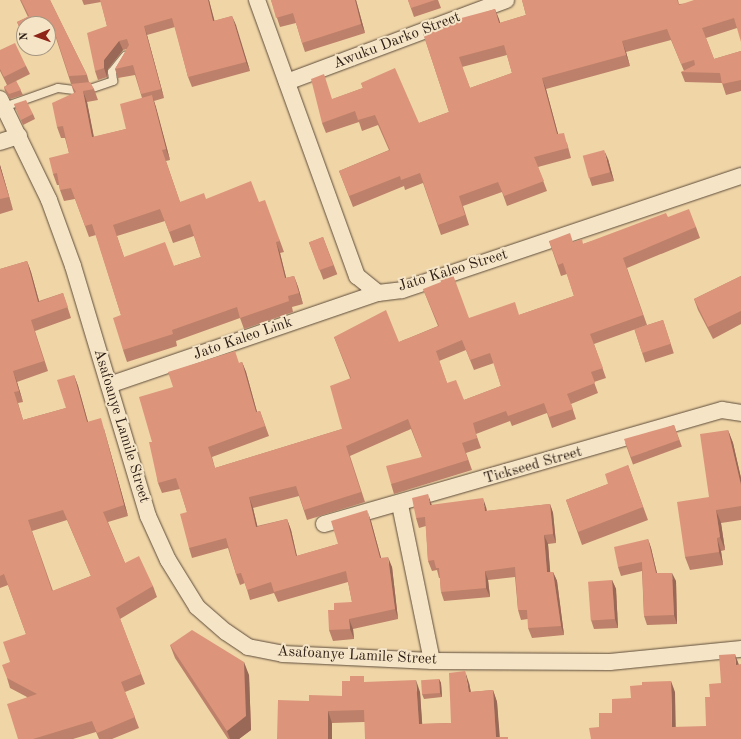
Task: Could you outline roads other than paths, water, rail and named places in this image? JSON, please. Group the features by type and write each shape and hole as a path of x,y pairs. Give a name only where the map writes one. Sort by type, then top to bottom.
{"street":[{"name":"Jato Kaleo Street","path":"257,0 357,276 378,293 402,290 741,176"},
{"name":"Awuku Darko Street","path":"287,82 506,0"},
{"name":"Asafoanye Lamile Street","path":"2,103 49,200 73,266 148,516 168,560 198,608 248,647 283,654 432,661 610,662 741,649"},
{"path":"0,142 19,136"},
{"name":"Jato Kaleo Link","path":"109,385 378,293"},
{"name":"Tickseed Street","path":"324,524 400,505 722,410 741,413"},
{"path":"400,505 432,661"}],"lane":[{"path":"2,103 58,88 84,91 113,81 112,72 127,54"}]}
